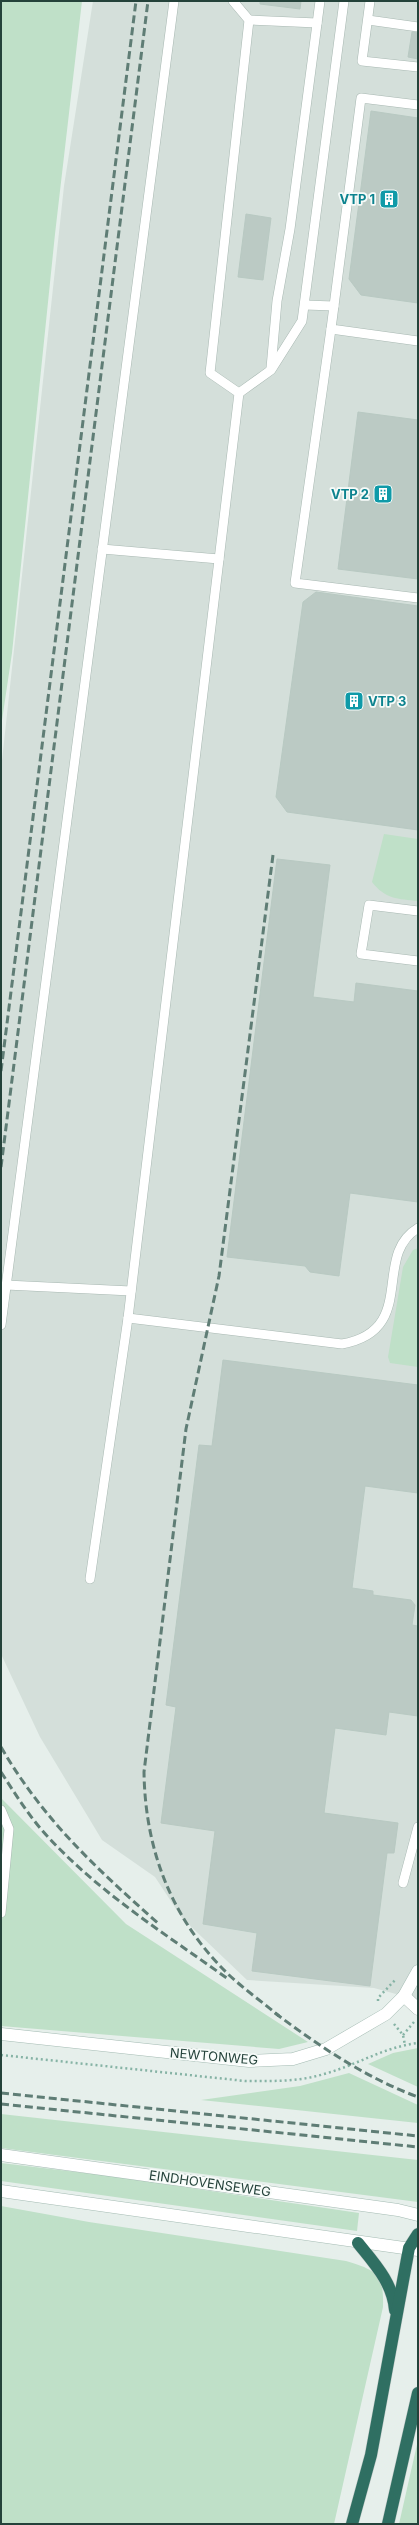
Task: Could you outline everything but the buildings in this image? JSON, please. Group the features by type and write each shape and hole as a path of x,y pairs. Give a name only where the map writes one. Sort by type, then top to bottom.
{"highway":[{"path":"352,2524 371,2455 396,2323 418,2234"},
{"path":"358,2243 389,2285 395,2303 396,2323"},
{"path":"388,2524 418,2393"}],"main road":[{"name":"NEWTONWEG","path":"1,2034 250,2062 293,2059 326,2049 386,2014 404,1996 418,1970"},
{"path":"404,1996 418,2009"},
{"name":"EINDHOVENSEWEG","path":"1,2155 398,2210 418,2215"},
{"path":"1,2191 358,2243 414,2249"}],"lane":[{"path":"1,1325 174,1"},
{"path":"233,1 249,20 210,373 239,394"},
{"path":"271,370 277,301 290,229 320,1"},
{"path":"90,1578 128,1318 239,394 271,370 302,321 344,1"},
{"path":"370,1 362,60 418,67"},
{"path":"249,20 317,23"},
{"path":"368,20 418,26"},
{"path":"418,105 361,98 331,329 295,583 418,598"},
{"path":"305,305 334,306"},
{"path":"331,329 418,341"},
{"path":"102,549 219,560"},
{"path":"418,911 369,906 361,954 418,961"},
{"path":"128,1318 342,1344 357,1342 370,1334 383,1322 388,1308 399,1248 406,1235 418,1228"},
{"path":"6,1285 131,1291"},
{"path":"1,1810 9,1829 1,1913"},
{"path":"403,1883 418,1827"}],"path":[{"path":"418,2017 402,2035 404,2045 418,2043"}],"shaded area":[{"path":"93,1 418,1 418,2000 374,1988 247,1980 182,1918 155,1877 102,1840 40,1737 1,1654 1,770 64,186"}],"green space":[{"path":"1,1 82,1 55,234 12,653 1,727"},
{"path":"384,834 418,839 418,901 398,899 387,895 377,888 372,882"},
{"path":"418,1248 418,1367 390,1363 388,1357 403,1267 413,1250"},
{"path":"1,1798 126,1924 308,2042 279,2049 1,2026"},
{"path":"418,2048 418,2087 368,2064 393,2053"},
{"path":"349,2073 418,2105 418,2123 201,2100 300,2086"},
{"path":"1,2114 418,2160 418,2202 1,2148"},
{"path":"1,2163 110,2176 359,2213 357,2231 1,2181"},
{"path":"1,2206 89,2222 346,2261 365,2267 372,2271 380,2281 383,2296 383,2307 334,2524 1,2524"},
{"path":"418,2440 418,2524 399,2524"}],"railway":[{"path":"1,1071 136,1"},
{"path":"1,1167 148,1"},
{"path":"273,855 219,1276 186,1429 144,1772 145,1799 155,1852 163,1877 174,1901 187,1924 221,1967 279,2016"},
{"path":"1,1747 35,1798 73,1843 93,1864 160,1925"},
{"path":"1,1772 36,1822 49,1838 69,1858 112,1896 228,1979"},
{"path":"275,2013 326,2049 362,2071 418,2097"},
{"path":"1,2093 418,2136"},
{"path":"1,2104 418,2147"}],"place":[{"name":"VTP 1","path":"389,199"},
{"name":"VTP 2","path":"383,494"},
{"name":"VTP 3","path":"354,701"}]}
